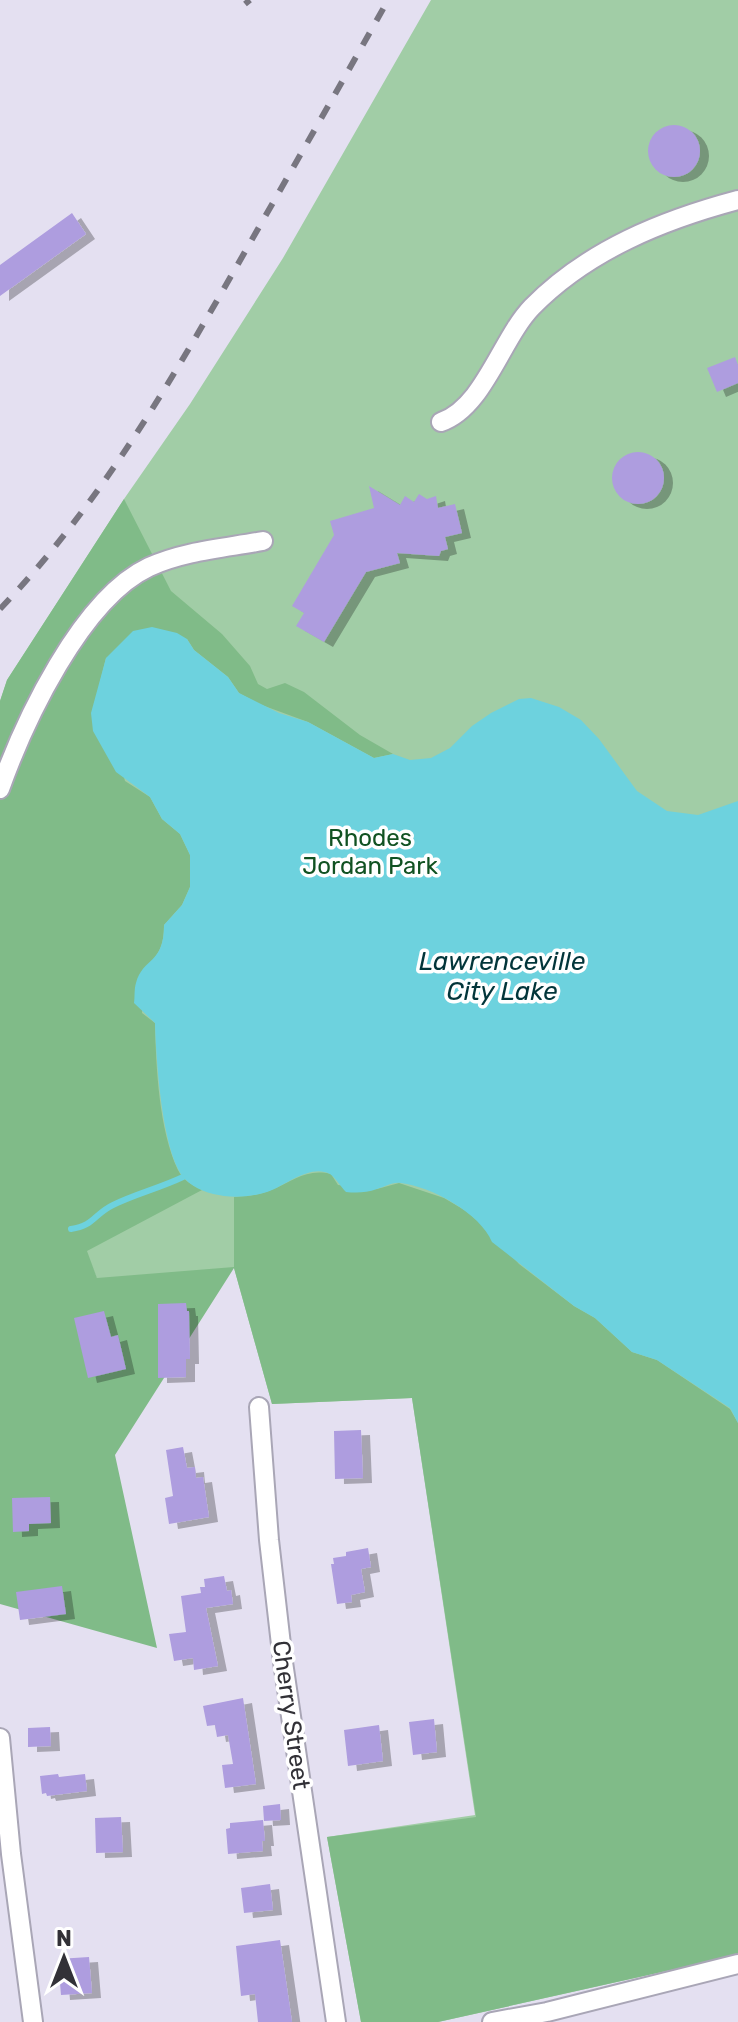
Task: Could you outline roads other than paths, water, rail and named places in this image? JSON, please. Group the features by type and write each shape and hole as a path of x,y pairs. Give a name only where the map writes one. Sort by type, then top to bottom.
{"street":[{"path":"441,422 461,411 472,399 514,330 532,307 556,287 628,237 738,200"},
{"path":"0,789 10,760 44,689 94,614 132,577 166,560 263,541"},
{"name":"Cherry Street","path":"259,1407 269,1540 283,1662 336,2022"},
{"path":"0,1738 11,1854 33,2022"},
{"path":"492,2022 547,2017 738,1964"}],"water":[{"name":"Lawrenceville City Lake","path":"152,627 177,633 187,639 194,650 228,677 239,693 279,713 308,722 374,758 393,754 410,760 431,758 450,748 472,726 491,713 519,699 531,698 559,707 581,720 637,791 667,811 698,815 738,801 738,1423 730,1408 657,1360 632,1352 595,1318 574,1306 492,1242 486,1231 466,1212 427,1190 401,1183 365,1192 346,1192 332,1175 316,1171 267,1192 242,1197 208,1192 185,1179 177,1167 166,1128 155,1023 134,1003 139,975 157,954 164,925 182,905 190,887 190,855 180,834 162,819 150,797 116,772 93,731 91,713 106,658 133,631"}],"waterway":[{"path":"71,1229 85,1225 121,1201 183,1177"}],"railway":[{"path":"245,4 250,0"},
{"path":"0,609 69,529 130,444 238,264 388,0"}],"park label":[{"name":"Rhodes Jordan Park","path":"370,852"}]}
